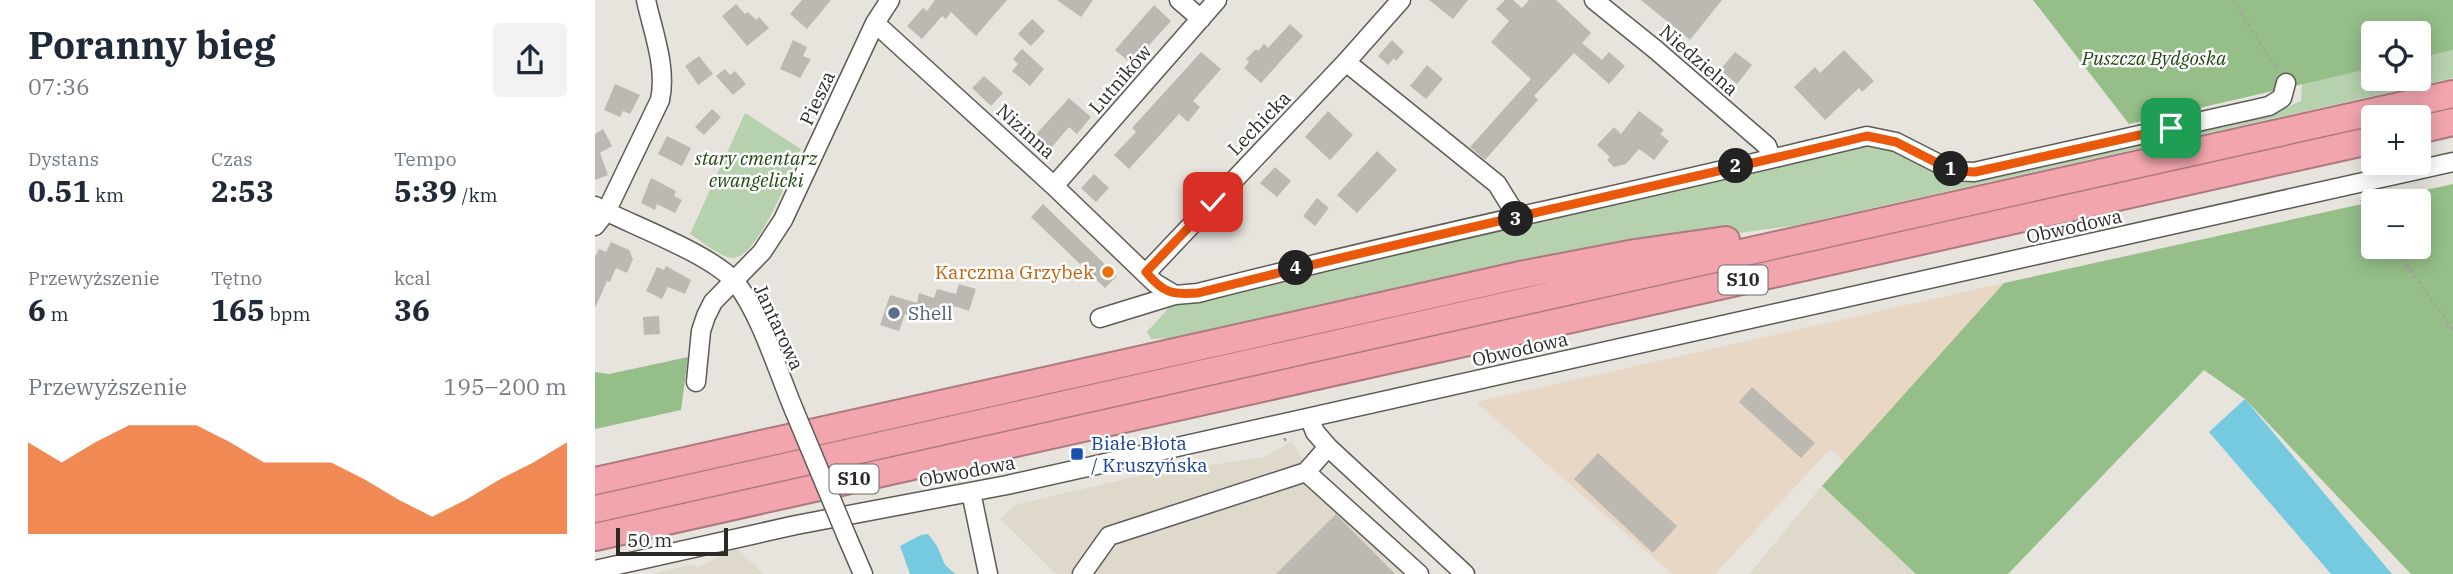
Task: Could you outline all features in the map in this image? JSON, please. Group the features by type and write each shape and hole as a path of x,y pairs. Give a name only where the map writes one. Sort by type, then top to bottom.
{"highway":[{"name":"S10","path":"595,509 2453,94"},
{"path":"2431,127 2453,122"},
{"name":"S10","path":"595,537 2361,143"},
{"path":"595,481 1555,268 1732,239 1825,233"}],"street":[{"path":"599,214 660,100 662,69 646,0"},
{"name":"Piesza","path":"697,382 701,331 713,302 762,252 783,220 875,23 890,0"},
{"path":"1179,0 1201,19"},
{"name":"Lutników","path":"1054,186 1217,0"},
{"name":"Lechicka","path":"1146,272 1346,62 1401,0"},
{"name":"Niedzielna","path":"1594,0 1767,146 1770,157"},
{"name":"Nizinna","path":"875,23 1054,186 1155,283 1175,295"},
{"path":"1346,62 1497,184 1518,218"},
{"path":"1100,318 1175,295 1198,293 1341,257 1867,136 1896,142 1953,171 1975,172 2269,106 2282,98 2286,83"},
{"name":"Obwodowa","path":"595,570 796,525 971,492 1310,419 2453,162"},
{"name":"Jantarowa","path":"599,214 708,261 734,281 756,317 863,574"},
{"path":"1310,419 1315,432 1328,447 1465,574"},
{"path":"1082,574 1109,536 1306,472 1328,447"},
{"path":"1306,472 1419,574"},
{"path":"971,492 988,574"}],"path":[{"path":"2233,0 2286,83"},
{"path":"2350,185 2361,201"},
{"path":"2403,259 2453,330"},
{"path":"1284,439 1288,444"}],"shaded area":[{"path":"2004,283 1844,462 1830,449 1715,574 1672,574 1476,402"},
{"path":"1292,442 1301,456 1432,574 1056,574 1000,519 1014,505 1143,475 1264,457"},
{"path":"1822,486 1916,574 1749,574"},
{"path":"736,548 764,574 652,574 693,564 698,568"}],"green space":[{"name":"Puszcza Bydgoska","path":"2033,0 2453,0 2453,50 2431,55 2431,21 2361,21 2361,71 2129,124"},
{"path":"2453,50 2453,78 2431,83 2431,55"},
{"path":"2361,71 2361,91 2395,91 1792,226 1513,263 1179,338 1151,339 1147,332 1173,303 1855,149 1877,145 1894,150 1937,175 1962,180 2283,109 2301,101 2302,84"},
{"name":"stary cmentarz ewangelicki","path":"745,113 801,149 763,229 743,254 733,258 717,252 690,234"},
{"path":"2453,184 2453,574 2411,574 2245,399 2204,370 2008,574 1916,574 1822,486 2004,283 2361,205 2361,259 2431,259 2430,189"},
{"path":"688,357 681,410 595,429 595,372 609,374"}],"water":[{"path":"2245,399 2392,574 2331,574 2209,432"},
{"path":"928,534 937,546 945,565 955,574 910,574 900,546"}],"building":[{"path":"802,0 831,0 807,29 790,14"},
{"path":"935,0 1007,0 976,36 951,12 946,19 942,16 922,39 907,26 923,8 927,11"},
{"path":"1057,0 1093,0 1081,17"},
{"path":"1429,0 1468,0 1453,19"},
{"path":"1505,0 1513,0 1522,8 1529,0 1556,0 1591,33 1582,43 1602,60 1609,52 1625,66 1609,84 1574,53 1534,96 1538,100 1485,160 1470,147 1531,79 1491,42 1509,21 1496,9"},
{"path":"1641,0 1722,0 1690,40"},
{"path":"736,4 745,14 748,12 756,20 759,17 769,28 747,46 722,16"},
{"path":"1154,5 1171,21 1132,64 1115,50"},
{"path":"1032,19 1045,31 1031,46 1018,34"},
{"path":"1290,24 1303,36 1261,83 1244,68 1249,62 1246,59 1264,44 1268,48"},
{"path":"793,40 807,47 803,56 811,59 800,78 780,69"},
{"path":"1392,40 1404,52 1388,65 1378,56"},
{"path":"1022,49 1044,69 1030,86 1012,71 1018,64 1013,59"},
{"path":"1844,50 1874,81 1862,92 1859,88 1825,120 1794,87 1815,67 1820,73"},
{"path":"1201,52 1221,69 1193,101 1200,107 1188,122 1179,114 1129,169 1114,155 1136,132 1132,128"},
{"path":"1735,52 1752,65 1737,84 1720,70"},
{"path":"699,56 713,74 698,85 685,66"},
{"path":"1427,65 1443,79 1426,99 1410,86"},
{"path":"725,69 730,75 735,71 746,84 733,95 716,76"},
{"path":"984,76 1003,93 991,106 972,88"},
{"path":"615,84 640,95 630,114 623,111 620,117 604,110"},
{"path":"1069,98 1091,117 1077,134 1069,127 1045,155 1030,141"},
{"path":"712,109 721,117 704,135 695,127"},
{"path":"1328,111 1353,135 1330,160 1305,137"},
{"path":"1639,111 1664,130 1660,134 1669,141 1654,160 1639,149 1626,164 1614,167 1607,160 1610,157 1597,145 1614,127 1621,134"},
{"path":"603,129 612,146 600,153 608,175 595,180 595,134"},
{"path":"667,136 691,148 682,166 658,154"},
{"path":"1377,151 1397,170 1357,213 1337,195"},
{"path":"1275,167 1291,181 1277,197 1260,183"},
{"path":"1094,174 1109,188 1096,202 1081,188"},
{"path":"651,178 676,191 674,196 682,200 675,213 657,204 655,210 641,203"},
{"path":"1317,198 1329,208 1315,226 1303,216"},
{"path":"1043,204 1117,276 1105,288 1031,217"},
{"path":"611,242 629,250 633,259 627,273 616,268 595,308 595,257 599,249 606,252"},
{"path":"666,266 691,280 685,294 668,287 662,299 646,291 657,267 664,270"},
{"path":"959,284 976,289 969,311 954,306 950,316 932,311 928,321 905,314 899,331 880,325 890,295 917,303 919,293 934,298 937,289 956,294"},
{"path":"659,316 660,334 644,335 643,317"},
{"path":"1752,387 1815,443 1801,458 1739,402"},
{"path":"1598,453 1677,526 1653,553 1574,479"},
{"path":"1336,514 1395,574 1276,574"}],"place":[{"name":"Karczma Grzybek","path":"1108,272"},
{"name":"Shell","path":"894,313"},
{"name":"Białe Błota / Kruszyńska","path":"1077,454"}],"route":[{"path":"1213,202 1146,272 1155,283 1175,295 1198,293 1341,257 1867,136 1896,142 1953,171 1975,172 2171,128"}]}
